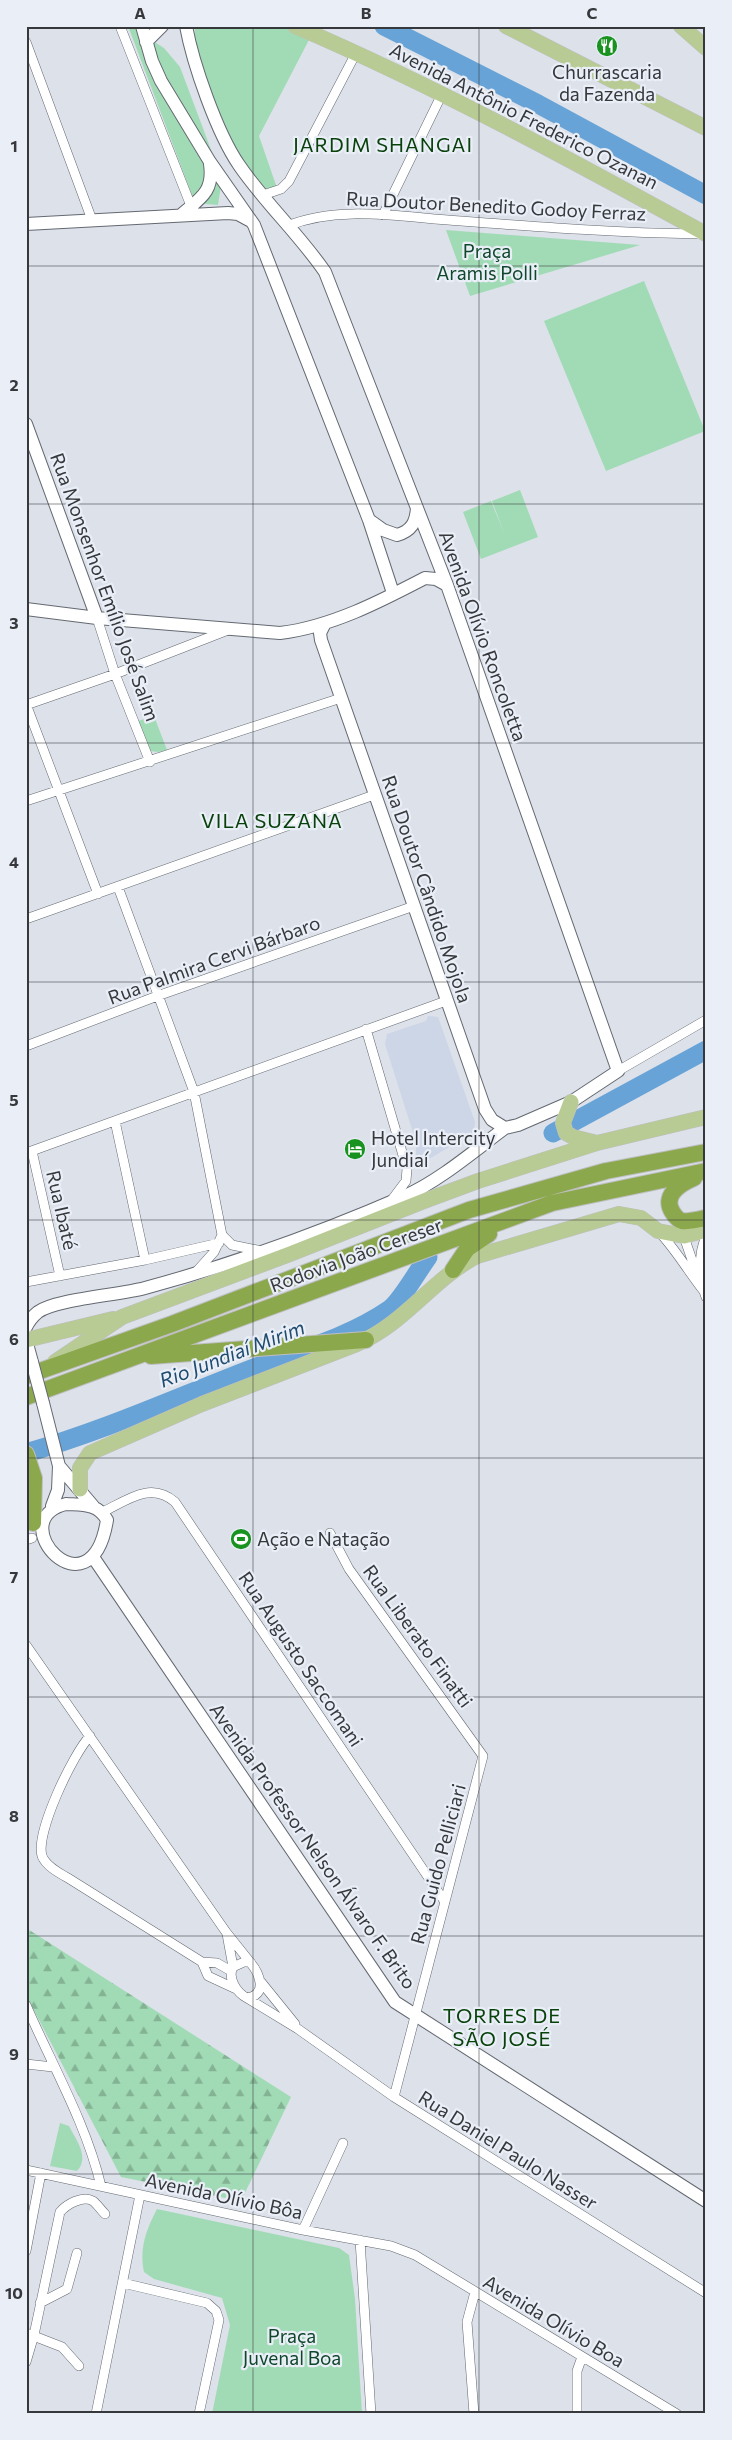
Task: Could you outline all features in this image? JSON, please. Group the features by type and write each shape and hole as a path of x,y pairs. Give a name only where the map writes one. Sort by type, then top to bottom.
{"highway":[{"name":"Rodovia João Cereser","path":"26,1376 172,1324 469,1210 606,1172 706,1152"},
{"name":"Rodovia João Cereser","path":"26,1397 552,1203 706,1172"},
{"path":"706,1172 680,1184 672,1192 669,1202 670,1210 683,1228 706,1218"},
{"path":"453,1270 461,1255 481,1238 552,1203"},
{"path":"130,1358 366,1340"},
{"path":"26,1454 31,1476 30,1534"}],"main road":[{"name":"Avenida Antônio Frederico Ozanan","path":"295,26 356,52 442,94 578,164 705,234"},
{"path":"506,26 706,128"},
{"path":"680,26 706,48"},
{"path":"673,111 706,120"},
{"path":"569,1108 563,1123 566,1133 573,1137 592,1141"},
{"path":"26,1340 122,1316 290,1254 424,1201 592,1141 706,1117"},
{"path":"80,1489 80,1468 90,1453 193,1407 366,1340 390,1326 453,1270 490,1251 619,1214 642,1218 658,1231 683,1228 706,1230"},
{"path":"45,1369 122,1316"}],"street":[{"path":"120,26 187,210"},
{"path":"142,26 146,42 162,81 210,162 254,225 369,520 393,594"},
{"path":"146,42 162,26"},
{"name":"Avenida Olívio Roncoletta","path":"184,27 190,49 215,116 238,163 288,226 309,248 325,272 447,586 618,1071"},
{"path":"26,42 92,220"},
{"path":"263,196 282,189 289,181 356,52"},
{"path":"383,215 442,94"},
{"path":"187,210 204,195 210,184 210,162"},
{"path":"26,224 92,220 187,210 238,214 246,217 254,225"},
{"name":"Rua Doutor Benedito Godoy Ferraz","path":"288,226 306,218 320,216 383,215 644,233 705,234"},
{"name":"Rua Monsenhor Emílio José Salim","path":"26,424 97,618 115,674 150,762"},
{"path":"369,520 383,530 397,535 412,527 417,519 417,508"},
{"path":"26,609 97,618 280,633 297,631 365,607 426,578 436,579 447,586"},
{"path":"321,640 320,633 325,622"},
{"path":"98,894 26,704 115,674 229,629"},
{"path":"297,631 315,635 321,640"},
{"name":"Rua Doutor Cândido Mojola","path":"321,640 485,1109 492,1120 504,1128"},
{"path":"26,801 341,698"},
{"path":"26,920 374,795"},
{"path":"118,887 160,995 194,1092 220,1239 204,1264 194,1274"},
{"name":"Rua Palmira Cervi Bárbaro","path":"26,1046 160,995 414,906"},
{"path":"29,1152 446,1001"},
{"path":"26,1326 39,1311 142,1289 266,1251 322,1231 420,1188 504,1128 569,1108 618,1071 706,1020"},
{"path":"366,1029 407,1169 406,1181 391,1201"},
{"path":"115,1121 145,1260"},
{"name":"Rua Ibaté","path":"29,1152 60,1276"},
{"path":"683,1228 704,1294"},
{"path":"658,1231 676,1251 704,1294"},
{"path":"704,1294 701,1266 702,1244 706,1237"},
{"path":"26,1282 145,1260 220,1239 232,1245 266,1251"},
{"path":"26,1340 58,1464 58,1490 52,1506"},
{"path":"58,1464 98,1509 107,1520 105,1533 93,1556 82,1562 69,1564 55,1560 38,1549 30,1534 39,1514 52,1506 66,1504 98,1509"},
{"name":"Rua Augusto Saccomani","path":"98,1509 148,1491 167,1495 175,1502 445,1902"},
{"name":"Rua Liberato Finatti","path":"330,1533 350,1569 483,1756"},
{"name":"Avenida Professor Nelson Álvaro F. Brito","path":"93,1556 395,2002 706,2201"},
{"path":"26,1645 226,1932 250,1962 261,1982 256,1995 247,1998 236,1989 208,1976 202,1962"},
{"path":"90,1736 80,1746 66,1773 41,1840 43,1858 47,1864 68,1878 202,1962 217,1963 232,1969"},
{"name":"Rua Guido Pelliciari","path":"394,2097 483,1756"},
{"path":"226,1932 236,1989"},
{"path":"232,1969 244,1962 250,1962"},
{"name":"Rua Daniel Paulo Nasser","path":"261,1982 298,2028"},
{"name":"Rua Daniel Paulo Nasser","path":"247,1998 298,2028 394,2097 706,2293"},
{"path":"26,2005 89,2144 101,2186"},
{"path":"26,2064 53,2067"},
{"path":"303,2230 343,2144"},
{"name":"Avenida Olívio Bôa","path":"26,2170 303,2230 390,2246 415,2255"},
{"path":"26,2251 42,2173"},
{"path":"96,2414 140,2195"},
{"path":"26,2362 30,2334 40,2303 60,2212 65,2206 86,2199 93,2202 105,2214"},
{"path":"360,2240 371,2414"},
{"path":"40,2303 67,2289 77,2252"},
{"name":"Avenida Olívio Boa","path":"415,2255 677,2414"},
{"path":"123,2283 207,2303 216,2312 219,2320 200,2414"},
{"path":"474,2414 467,2322 475,2292"},
{"path":"30,2334 62,2347 79,2366"},
{"path":"577,2414 577,2372 582,2357"}],"shaded area":[{"path":"428,1016 438,1017 475,1122 474,1132 429,1159 421,1159 416,1155 416,1142 385,1044 387,1034 426,1021"}],"green space":[{"path":"128,26 141,26 145,36 164,48 180,67 222,179 218,205 195,203"},
{"path":"195,26 287,26 311,36 259,136 277,188 268,191 241,161 214,105 194,45"},
{"name":"Praça Aramis Polli","path":"446,230 640,245 470,296"},
{"path":"644,281 705,431 606,471 544,321"},
{"path":"520,490 538,537 481,559 463,512 491,501 504,533 492,501"},
{"path":"154,716 167,750 150,751 138,721"},
{"path":"26,1928 291,2097 241,2201 121,2177 26,1995"},
{"path":"60,2123 69,2126 80,2148 82,2160 81,2166 77,2171 50,2166"},
{"name":"Praça Juvenal Boa","path":"157,2209 339,2248 349,2255 355,2299 362,2414 212,2414 230,2325 222,2298 154,2279 144,2272 142,2255 144,2240"}],"waterway":[{"path":"384,26 538,104 706,195"},
{"name":"Rio Jundiaí Mirim","path":"553,1133 706,1050"},
{"name":"Rio Jundiaí Mirim","path":"26,1453 111,1424 357,1328 390,1309 428,1257"}],"place":[{"name":"Churrascaria da Fazenda","path":"607,46"},
{"name":"Hotel Intercity Jundiaí","path":"355,1149"},
{"name":"Ação e Natação","path":"241,1539"}],"district":[{"name":"JARDIM SHANGAI","path":"383,145"},
{"name":"VILA SUZANA","path":"272,821"},
{"name":"TORRES DE SÃO JOSÉ","path":"502,2028"}]}
